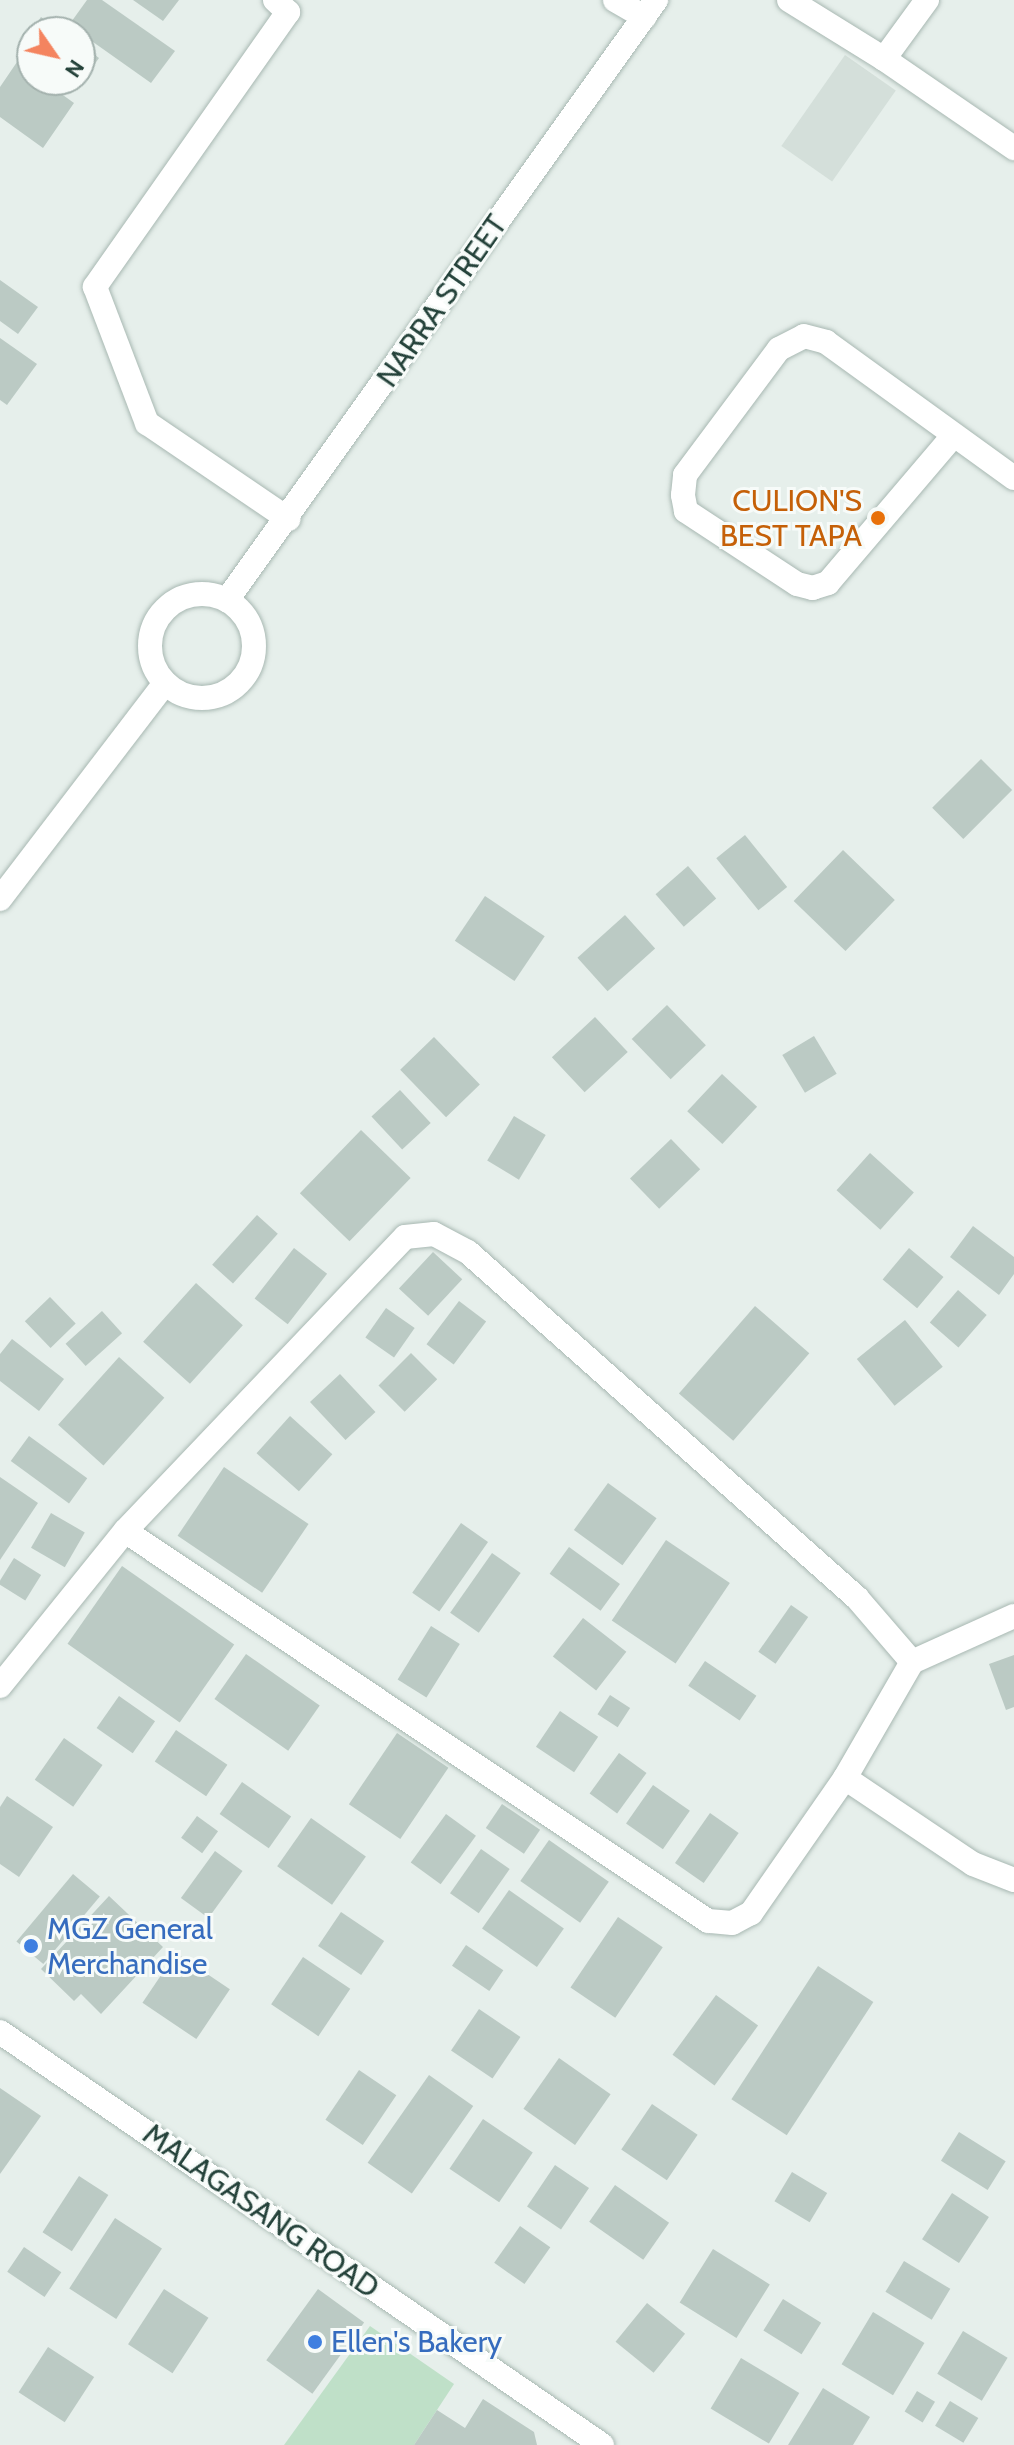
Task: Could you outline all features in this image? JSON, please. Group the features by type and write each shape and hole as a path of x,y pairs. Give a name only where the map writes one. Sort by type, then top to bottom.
{"street":[{"path":"275,0 288,12 95,287 147,423 288,519"},
{"path":"615,0 650,9"},
{"path":"789,0 884,59 1014,148"},
{"path":"884,59 927,0"},
{"name":"NARRA STREET","path":"227,600 288,519 650,9"},
{"path":"953,436 828,583 813,588 797,584 686,511 683,495 685,475 779,349 804,336 826,342 1014,478"},
{"path":"191,594 209,594 227,600 250,624 254,643 252,660 244,677 232,689 197,698 180,693 165,683 154,665 150,647 153,629 162,613 175,601 191,594"},
{"path":"0,899 165,683"},
{"path":"0,1686 125,1531 405,1237 434,1234 468,1252 857,1598 912,1662"},
{"path":"125,1531 708,1921 732,1923 751,1913 845,1778 912,1662 1014,1616"},
{"path":"845,1778 973,1864 1014,1880"},
{"name":"MALAGASANG ROAD","path":"0,2032 590,2442"}],"shaded area":[{"path":"845,55 896,91 832,181 781,146"}],"green space":[{"path":"370,2326 454,2384 414,2445 284,2445"}],"building":[{"path":"87,0 102,0 175,51 151,83 96,44 96,16 75,16"},
{"path":"133,0 179,0 163,21"},
{"path":"16,63 16,96 64,96 74,103 43,148 0,117 0,87"},
{"path":"0,280 38,307 18,334 0,321"},
{"path":"0,338 37,364 7,405 0,400"},
{"path":"981,759 1012,790 963,839 932,808"},
{"path":"745,835 787,887 758,910 716,858"},
{"path":"843,850 895,900 845,951 794,901"},
{"path":"688,866 716,898 684,927 656,894"},
{"path":"485,896 545,936 514,981 455,941"},
{"path":"625,915 655,948 608,991 577,958"},
{"path":"667,1005 706,1045 671,1079 632,1039"},
{"path":"595,1017 628,1052 585,1092 552,1057"},
{"path":"814,1036 837,1074 805,1093 782,1055"},
{"path":"434,1037 480,1084 446,1117 400,1070"},
{"path":"722,1074 757,1107 722,1144 687,1111"},
{"path":"400,1090 431,1123 402,1150 371,1117"},
{"path":"514,1116 546,1135 519,1180 487,1161"},
{"path":"361,1130 411,1178 350,1241 300,1193"},
{"path":"671,1139 700,1169 659,1209 630,1179"},
{"path":"870,1153 914,1192 880,1230 837,1190"},
{"path":"257,1215 278,1234 233,1284 212,1265"},
{"path":"973,1226 1014,1257 1014,1274 999,1295 950,1257"},
{"path":"294,1248 327,1274 288,1324 255,1298"},
{"path":"909,1248 943,1277 917,1308 883,1279"},
{"path":"433,1252 462,1279 428,1316 399,1289"},
{"path":"196,1283 243,1325 190,1384 143,1342"},
{"path":"958,1290 987,1315 958,1347 930,1322"},
{"path":"50,1297 76,1324 51,1348 25,1321"},
{"path":"459,1301 486,1321 454,1365 427,1344"},
{"path":"755,1306 809,1353 733,1441 679,1394"},
{"path":"386,1308 415,1328 394,1358 365,1337"},
{"path":"102,1311 122,1333 86,1366 66,1344"},
{"path":"905,1320 943,1367 895,1406 857,1359"},
{"path":"12,1339 64,1379 39,1411 0,1381 0,1354"},
{"path":"411,1353 437,1379 405,1412 378,1386"},
{"path":"119,1357 164,1398 103,1465 58,1425"},
{"path":"340,1374 375,1412 345,1440 310,1402"},
{"path":"290,1416 332,1454 299,1491 257,1453"},
{"path":"29,1436 87,1478 69,1503 11,1461"},
{"path":"224,1467 309,1524 262,1593 178,1536"},
{"path":"0,1477 38,1503 0,1560"},
{"path":"608,1483 657,1518 622,1565 574,1530"},
{"path":"51,1513 85,1532 65,1567 31,1548"},
{"path":"461,1523 488,1542 439,1612 412,1593"},
{"path":"666,1540 730,1583 676,1663 612,1620"},
{"path":"569,1547 620,1584 601,1611 550,1574"},
{"path":"492,1553 521,1573 479,1633 450,1613"},
{"path":"14,1558 41,1575 25,1600 0,1585"},
{"path":"122,1566 234,1645 180,1722 68,1644"},
{"path":"791,1605 808,1617 776,1664 758,1652"},
{"path":"583,1618 626,1652 596,1690 553,1657"},
{"path":"431,1626 460,1644 426,1697 398,1679"},
{"path":"246,1654 320,1706 288,1751 214,1699"},
{"path":"1014,1655 1014,1707 1006,1710 989,1664"},
{"path":"705,1661 756,1696 740,1721 688,1686"},
{"path":"610,1695 630,1708 618,1727 597,1714"},
{"path":"119,1696 155,1721 133,1753 97,1728"},
{"path":"560,1711 598,1737 574,1772 536,1747"},
{"path":"176,1730 227,1765 206,1796 155,1762"},
{"path":"397,1733 448,1768 400,1839 349,1804"},
{"path":"64,1738 103,1765 73,1807 35,1780"},
{"path":"619,1753 647,1773 617,1813 590,1793"},
{"path":"242,1782 291,1816 269,1848 220,1814"},
{"path":"653,1785 690,1811 663,1849 626,1824"},
{"path":"7,1796 53,1827 19,1877 0,1864 0,1807"},
{"path":"502,1804 540,1830 524,1854 486,1828"},
{"path":"710,1813 739,1833 704,1883 675,1863"},
{"path":"446,1814 476,1836 441,1884 411,1863"},
{"path":"197,1816 218,1831 202,1853 181,1838"},
{"path":"311,1818 366,1856 332,1905 277,1866"},
{"path":"549,1840 609,1882 580,1923 520,1881"},
{"path":"481,1849 510,1869 479,1913 450,1893"},
{"path":"215,1851 243,1871 208,1918 181,1898"},
{"path":"73,1874 100,1896 43,1964 16,1941"},
{"path":"509,1890 564,1928 537,1967 482,1929"},
{"path":"109,1896 163,1947 101,2014 81,1994 74,2001 41,1969"},
{"path":"341,1912 384,1941 361,1975 318,1946"},
{"path":"618,1917 663,1947 615,2018 570,1987"},
{"path":"466,1945 503,1970 489,1991 452,1966"},
{"path":"176,1953 230,1989 196,2039 142,2003"},
{"path":"303,1957 350,1989 318,2036 271,2004"},
{"path":"818,1966 873,2002 787,2135 731,2099"},
{"path":"716,1995 758,2026 715,2085 673,2055"},
{"path":"479,2009 520,2037 492,2078 451,2050"},
{"path":"559,2058 611,2094 575,2145 523,2109"},
{"path":"359,2070 396,2095 363,2145 325,2120"},
{"path":"429,2075 473,2106 412,2194 368,2163"},
{"path":"0,2088 41,2116 0,2174"},
{"path":"652,2104 698,2135 667,2180 621,2150"},
{"path":"483,2119 533,2153 499,2202 449,2169"},
{"path":"959,2132 1006,2161 988,2190 941,2161"},
{"path":"555,2165 589,2188 561,2229 527,2206"},
{"path":"792,2172 827,2193 810,2222 774,2201"},
{"path":"79,2176 108,2195 72,2251 43,2232"},
{"path":"615,2185 669,2223 643,2260 589,2222"},
{"path":"952,2193 989,2217 959,2263 922,2239"},
{"path":"115,2218 162,2248 116,2319 69,2288"},
{"path":"520,2226 550,2247 524,2284 494,2263"},
{"path":"24,2247 61,2272 45,2297 7,2272"},
{"path":"713,2249 770,2285 736,2338 680,2302"},
{"path":"904,2261 950,2289 932,2320 885,2292"},
{"path":"164,2289 208,2318 173,2373 128,2344"},
{"name":"Ellen's Bakery","path":"318,2289 364,2323 312,2394 266,2360"},
{"path":"783,2299 821,2323 802,2354 763,2330"},
{"path":"647,2303 685,2334 654,2373 616,2342"},
{"path":"873,2312 924,2343 893,2395 842,2364"},
{"path":"963,2331 1008,2358 982,2401 937,2374"},
{"path":"48,2347 94,2377 65,2422 19,2392"},
{"path":"741,2358 799,2393 769,2444 711,2409"},
{"path":"823,2388 870,2417 853,2445 788,2445"},
{"path":"917,2391 935,2402 923,2422 905,2412"},
{"path":"483,2399 534,2432 537,2445 414,2445 437,2410 465,2428"},
{"path":"950,2401 978,2418 963,2443 935,2426"}],"place":[{"name":"CULION'S BEST TAPA","path":"878,518"},
{"name":"MGZ General Merchandise","path":"31,1946"},
{"name":"Ellen's Bakery","path":"315,2342"}]}
